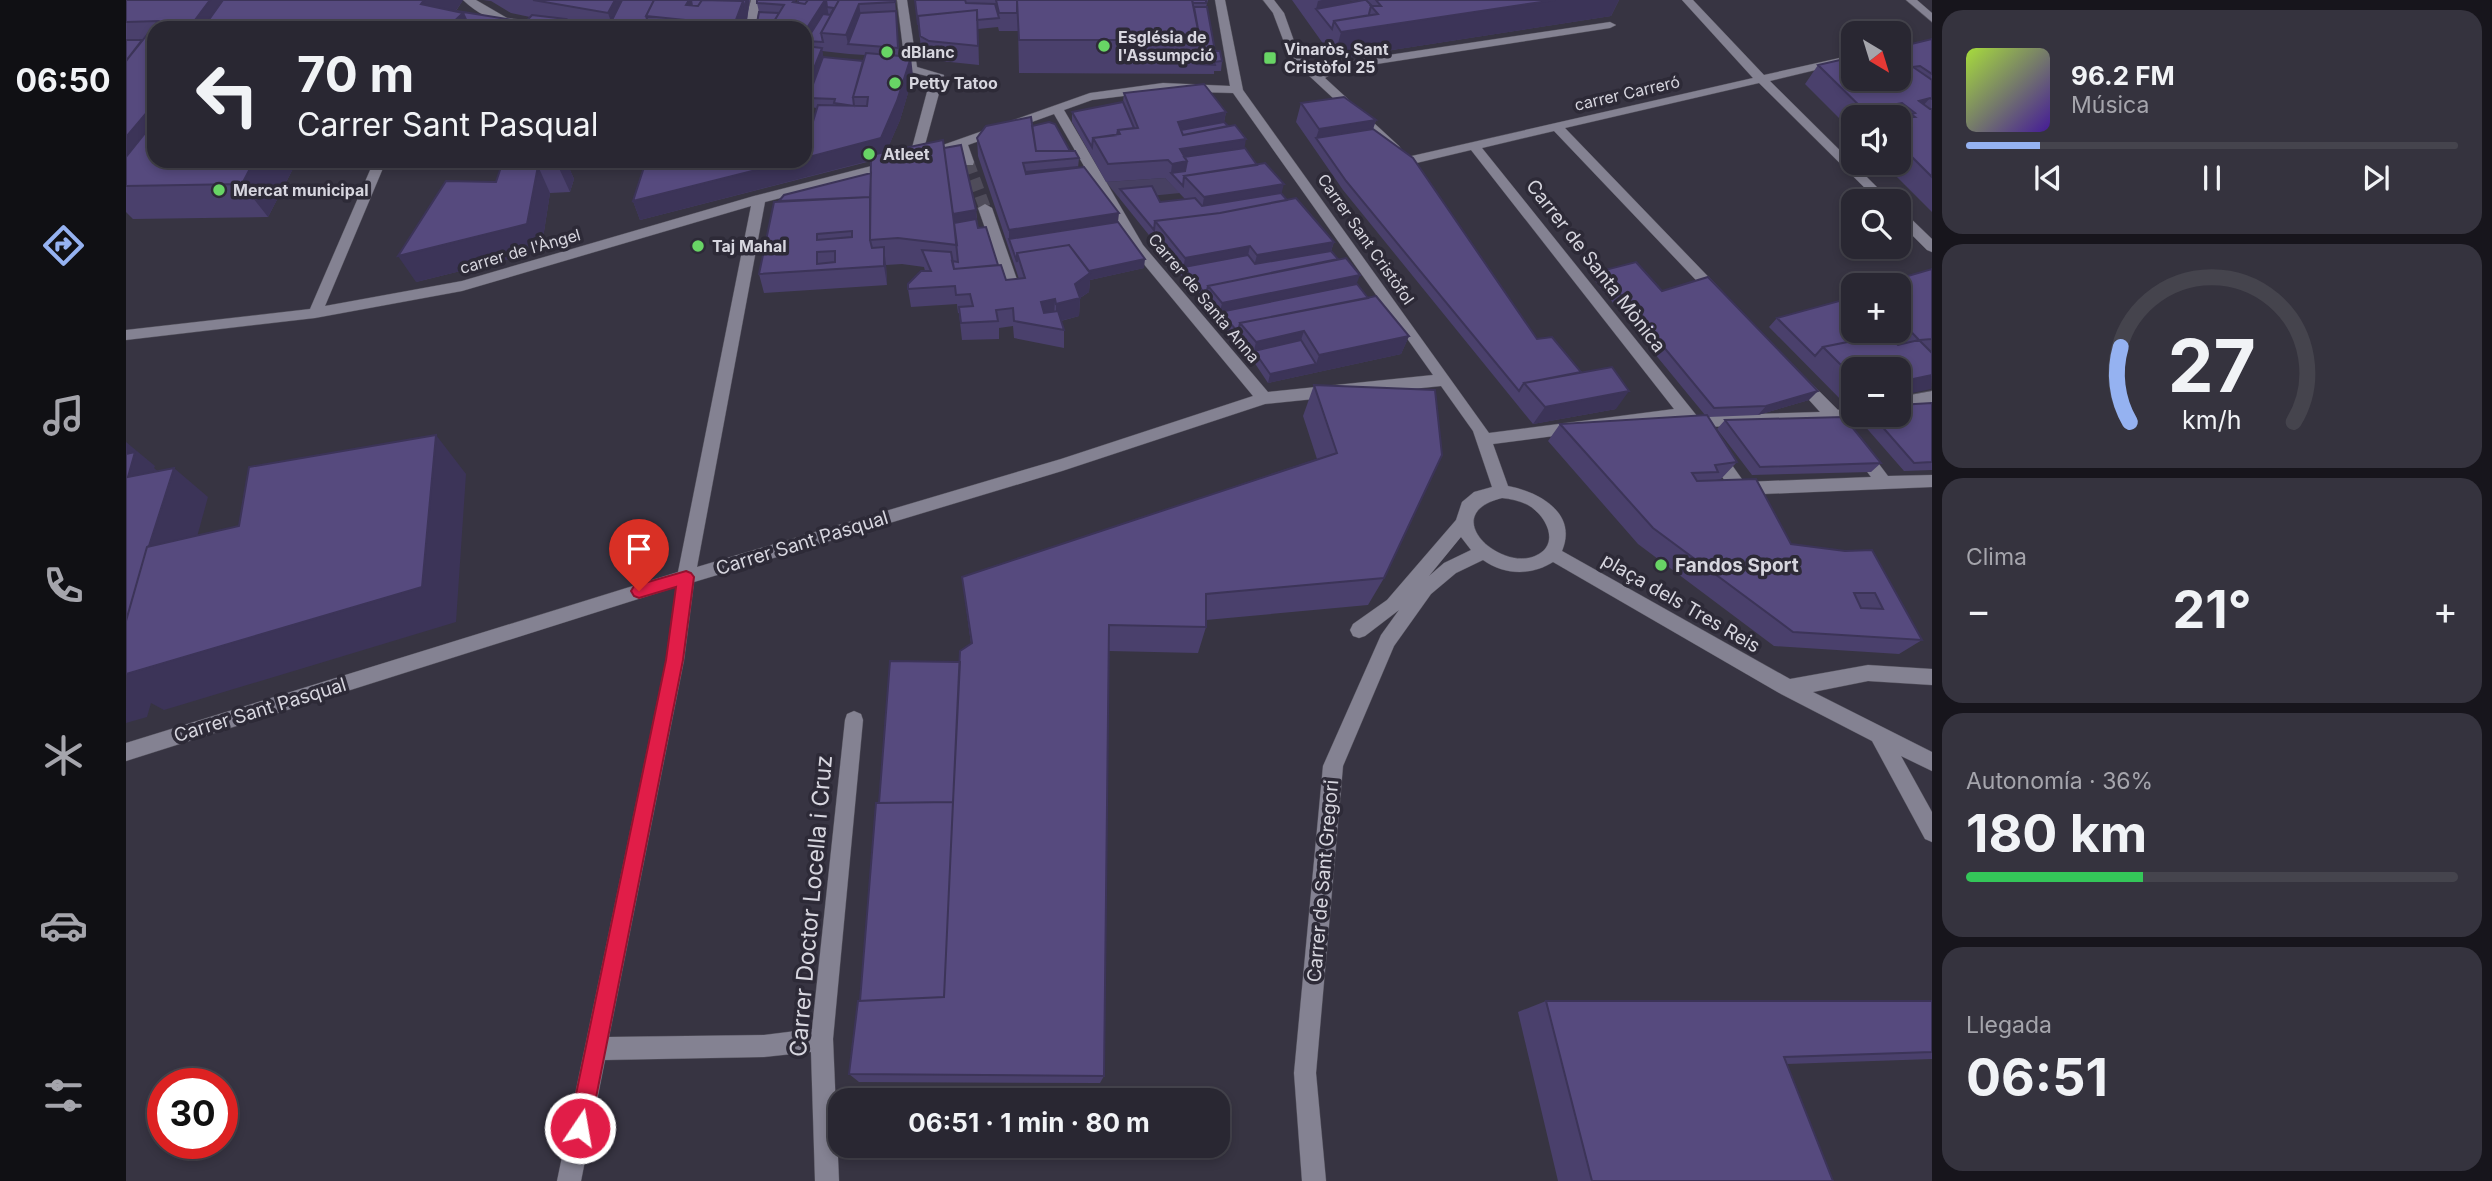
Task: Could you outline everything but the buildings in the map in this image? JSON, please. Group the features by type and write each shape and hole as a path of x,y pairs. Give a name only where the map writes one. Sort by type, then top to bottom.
{"street":[{"path":"468,0 500,21"},
{"path":"751,21 756,0"},
{"path":"902,0 912,68"},
{"name":"Carrer Sant Cristòfol","path":"1220,0 1237,90 1486,439 1502,491"},
{"path":"1268,0 1278,13 1294,56 1318,77 1335,67 1610,26"},
{"path":"1687,0 1760,78 1873,189"},
{"path":"1911,0 1932,19"},
{"name":"carrer Carreró","path":"1318,77 1412,167 1474,146 1841,61"},
{"path":"872,63 912,68 938,75 915,159"},
{"name":"carrer de l'Àngel","path":"126,335 315,313 462,286 759,199 915,159 1090,97 1163,87 1237,90"},
{"name":"Carrer de Santa Anna","path":"1057,109 1138,248 1264,398"},
{"path":"1556,126 1729,306"},
{"path":"961,143 968,162"},
{"name":"Carrer de Santa Mònica","path":"1474,146 1690,417 1740,489 1884,483"},
{"path":"315,313 377,168"},
{"path":"569,1181 675,660 686,577 759,199"},
{"path":"985,208 1014,291"},
{"path":"1911,227 1932,247"},
{"path":"1787,366 1835,416 1884,483 1932,481"},
{"name":"Carrer Sant Pasqual","path":"126,752 686,577 1062,465 1264,398 1444,380"},
{"path":"1911,401 1932,397"},
{"path":"1486,439 1690,417 1841,414"},
{"path":"1502,491 1525,496 1542,506 1551,516 1557,529 1558,542 1553,554 1538,564 1507,564 1483,552 1466,532 1464,522 1468,504 1478,496 1502,491"},
{"path":"1387,641 1359,630 1392,605 1464,522"},
{"name":"Carrer de Sant Gregori","path":"1314,1181 1305,1073 1333,766 1387,641 1426,589 1450,568 1483,552"},
{"name":"plaça dels Tres Reis","path":"1553,554 1788,688 1932,762"},
{"path":"1788,688 1868,673 1932,677"},
{"name":"Carrer Doctor Locella i Cruz","path":"827,1181 822,1039 854,720"},
{"path":"1879,735 1932,832"},
{"path":"596,1049 764,1046 822,1039"}],"shaded area":[{"path":"1165,178 1180,193 1120,199 1106,182"}],"tunnel":[{"path":"968,162 985,208"}],"place":[{"name":"Església de l'Assumpció","path":"1104,46"},
{"name":"dBlanc","path":"887,52"},
{"name":"Vinaròs, Sant Cristòfol 25","path":"1270,58"},
{"name":"Petty Tatoo","path":"895,83"},
{"name":"Atleet","path":"869,154"},
{"name":"Mercat municipal","path":"219,190"},
{"name":"Taj Mahal","path":"698,246"},
{"name":"Fandos Sport","path":"1661,565"}],"route":[{"path":"580,1128 675,660 686,577 639,591"}]}
